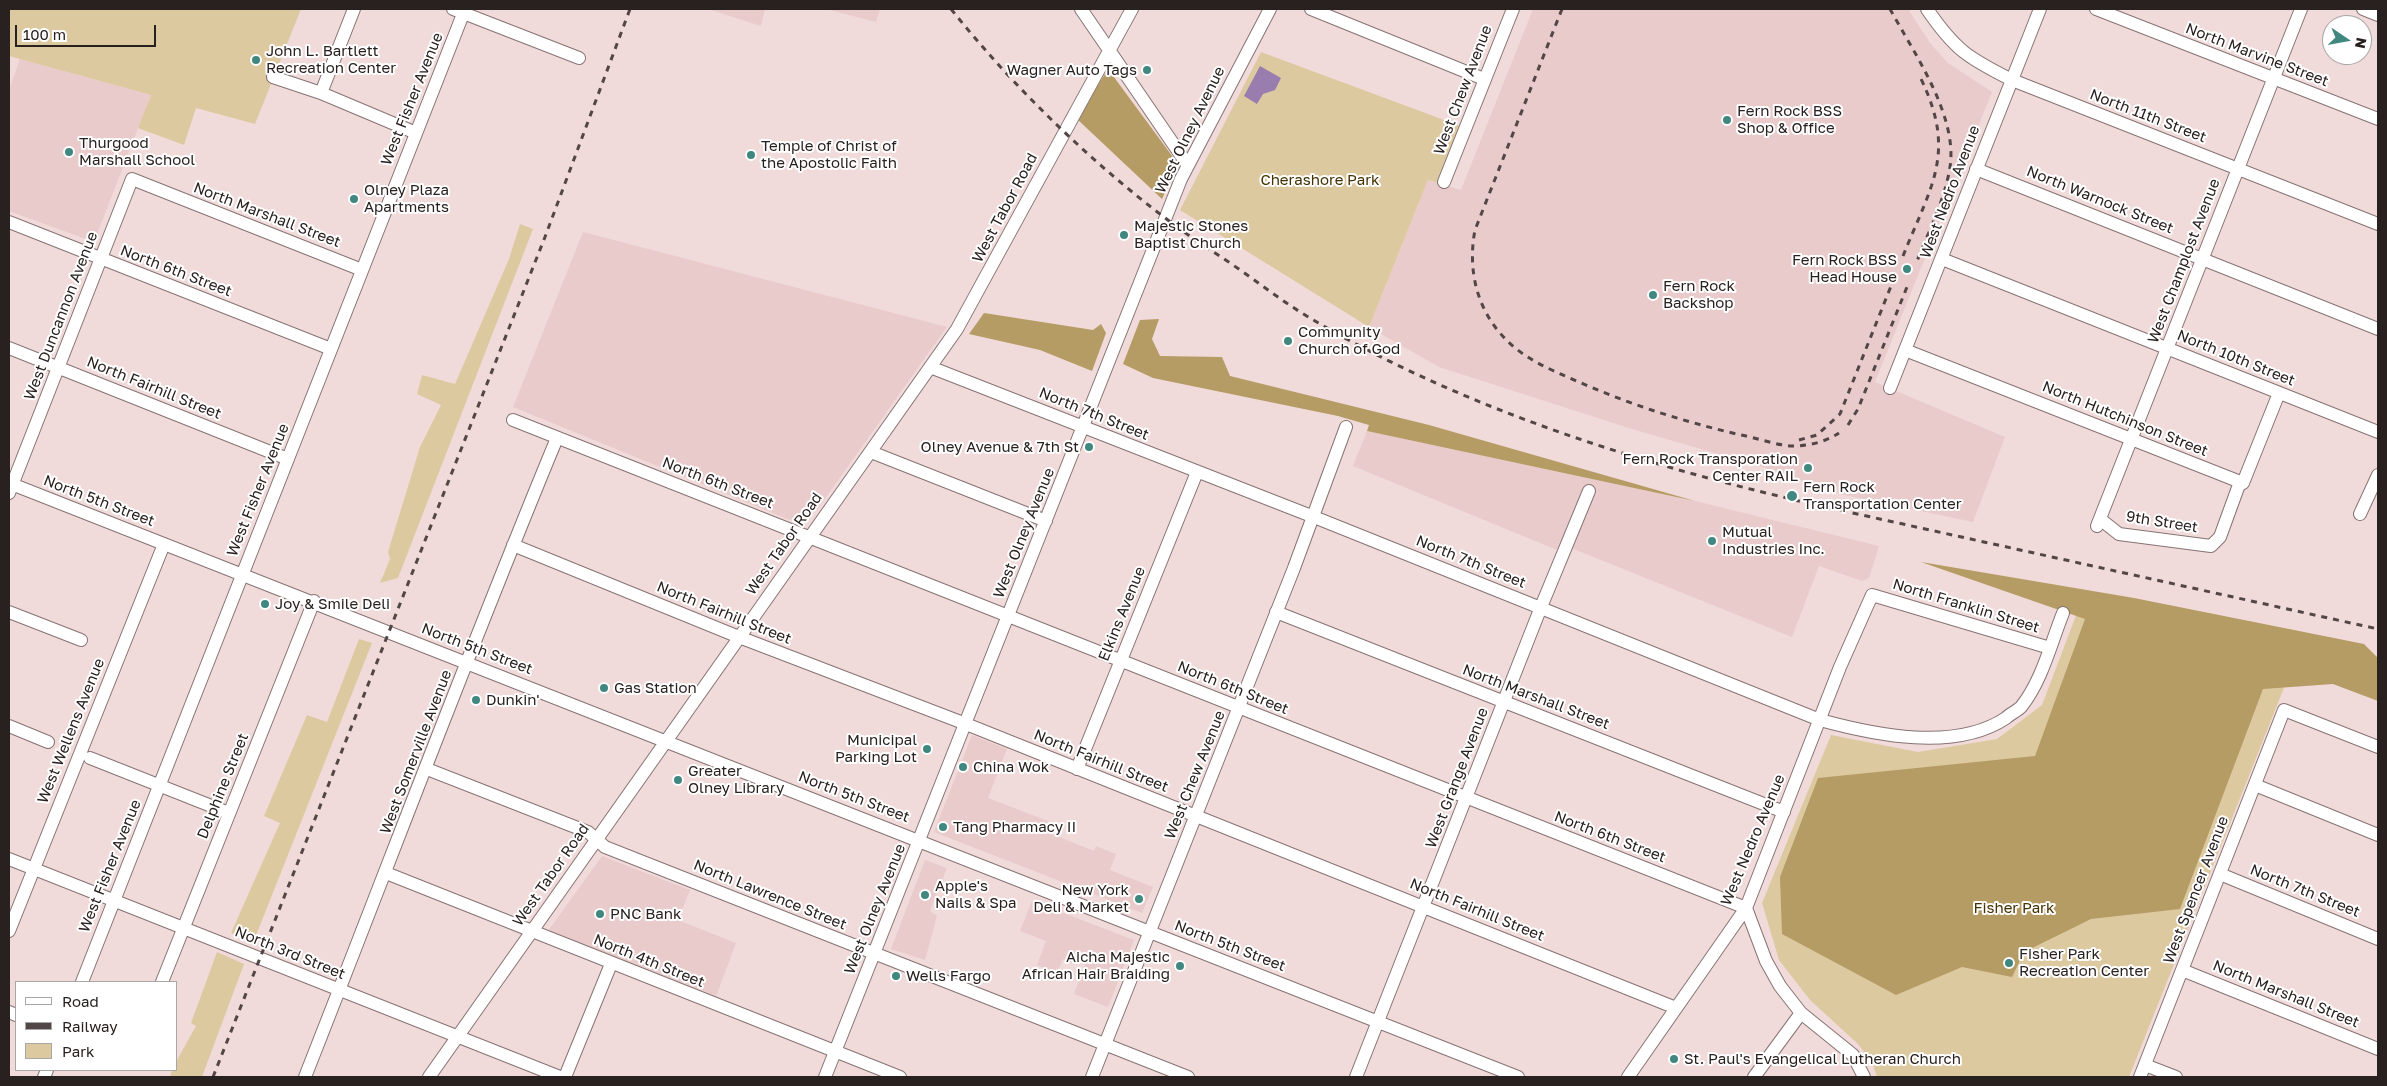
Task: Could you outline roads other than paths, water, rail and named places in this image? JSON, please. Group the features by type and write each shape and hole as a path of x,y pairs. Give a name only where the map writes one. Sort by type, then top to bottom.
{"street":[{"path":"320,93 354,9"},
{"path":"1081,9 1187,164"},
{"name":"West Tabor Road","path":"429,1077 596,839 668,741 809,535 871,452 956,329 973,302 1063,132 1132,9"},
{"name":"West Olney Avenue","path":"826,1077 1187,164 1270,9"},
{"path":"1310,9 1484,79"},
{"name":"West Chew Avenue","path":"1444,182 1513,9"},
{"name":"North 11th Street","path":"1927,9 1951,42 1962,52 1979,64 2012,80 2378,224"},
{"name":"West Nedro Avenue","path":"1890,388 2040,9"},
{"name":"North Marvine Street","path":"2096,9 2378,119"},
{"name":"West Champlost Avenue","path":"2098,522 2301,9"},
{"path":"2363,9 2378,14"},
{"path":"461,10 579,58"},
{"name":"West Fisher Avenue","path":"82,981 397,183 461,10"},
{"path":"273,77 320,93 416,134"},
{"name":"North Warnock Street","path":"1976,169 2378,329"},
{"name":"West Duncannon Avenue","path":"10,487 132,179"},
{"name":"North Marshall Street","path":"132,179 362,270"},
{"name":"North 6th Street","path":"9,222 331,349"},
{"name":"North 10th Street","path":"1942,259 2378,432"},
{"name":"North Fairhill Street","path":"9,348 288,459"},
{"name":"North Hutchinson Street","path":"1905,350 2240,482"},
{"name":"North 7th Street","path":"930,367 1314,517 1820,720 1863,731 1903,738 1959,734 1991,728 2020,708 2037,680 2050,648"},
{"path":"2240,482 2243,483 2279,393"},
{"name":"North 6th Street","path":"513,420 809,535 1238,708 1746,908"},
{"name":"West Chew Avenue","path":"1092,1077 1314,517 1346,427"},
{"name":"West Somerville Avenue","path":"305,1077 386,874 513,545 557,438"},
{"path":"871,452 1046,521"},
{"name":"Elkins Avenue","path":"1077,769 1197,472"},
{"path":"2360,514 2378,475"},
{"name":"9th Street","path":"2098,522 2120,534 2211,546 2220,537 2240,482"},
{"name":"North 5th Street","path":"10,487 243,574 468,662 1518,1077"},
{"name":"West Grange Avenue","path":"1356,1077 1589,491"},
{"name":"West Wellens Avenue","path":"9,931 164,544"},
{"name":"North Fairhill Street","path":"513,545 739,637 966,724 1676,1008"},
{"name":"West Nedro Avenue","path":"1628,1077 1746,908 1820,720 1872,595"},
{"name":"North Franklin Street","path":"1872,595 2050,648"},
{"name":"Delphine Street","path":"162,981 314,602"},
{"path":"9,612 81,640"},
{"name":"North Marshall Street","path":"1276,612 1784,812"},
{"path":"2050,648 2063,613"},
{"name":"West Spencer Avenue","path":"2140,1077 2284,710 2378,747"},
{"path":"9,726 48,742"},
{"path":"90,758 229,813"},
{"name":"North Lawrence Street","path":"427,769 588,832 605,847 1188,1077"},
{"path":"2254,785 2378,834"},
{"name":"North 3rd Street","path":"9,860 184,927 560,1077"},
{"name":"North 4th Street","path":"386,874 900,1077"},
{"name":"North 7th Street","path":"2220,874 2378,939"},
{"path":"1746,908 1766,960 1780,986 1802,1013 1853,1055 1864,1077"},
{"path":"565,1077 610,964"},
{"name":"North Marshall Street","path":"2182,970 2378,1049"},
{"path":"1754,1077 1802,1013"},
{"path":"2145,1065 2176,1077"}],"railway":[{"path":"213,1077 545,237 630,9"},
{"path":"951,9 1033,102 1094,160 1158,213 1310,318 1365,349 1422,377 1541,426 1665,466 1787,498"},
{"path":"1562,9 1475,230 1472,257 1473,271 1479,297 1491,322 1508,342 1536,362 1618,398 1679,419 1792,446 1822,441 1839,433"},
{"path":"1890,9 1932,85 1941,106 1951,147 1948,179 1936,215 1917,261"},
{"path":"1903,256 1930,189 1939,149 1932,105 1921,79"},
{"path":"1799,440 1817,435 1840,414 1895,276"},
{"path":"1848,425 1858,409 1909,282"},
{"path":"1794,500 2378,629"}],"place":[{"name":"John L. Bartlett Recreation Center","path":"256,60"},
{"name":"Wagner Auto Tags","path":"1147,70"},
{"name":"Fern Rock BSS Shop & Office","path":"1727,120"},
{"name":"Thurgood Marshall School","path":"69,152"},
{"name":"Temple of Christ of the Apostolic Faith","path":"751,155"},
{"name":"Olney Plaza Apartments","path":"354,199"},
{"name":"Majestic Stones Baptist Church","path":"1124,235"},
{"name":"Fern Rock BSS Head House","path":"1907,269"},
{"name":"Fern Rock Backshop","path":"1653,295"},
{"name":"Community Church of God","path":"1288,341"},
{"name":"Olney Avenue & 7th St","path":"1089,447"},
{"name":"Fern Rock Transporation Center RAIL","path":"1808,468"},
{"name":"Fern Rock Transportation Center","path":"1792,496"},
{"name":"Mutual Industries Inc.","path":"1712,541"},
{"name":"Joy & Smile Deli","path":"265,604"},
{"name":"Gas Station","path":"604,688"},
{"name":"Dunkin'","path":"476,700"},
{"name":"Municipal Parking Lot","path":"927,749"},
{"name":"China Wok","path":"963,767"},
{"name":"Greater Olney Library","path":"678,780"},
{"name":"Tang Pharmacy II","path":"943,827"},
{"name":"Apple's Nails & Spa","path":"925,895"},
{"name":"New York Deli & Market","path":"1139,899"},
{"name":"PNC Bank","path":"600,914"},
{"name":"Fisher Park Recreation Center","path":"2009,963"},
{"name":"Aicha Majestic African Hair Braiding","path":"1180,966"},
{"name":"Wells Fargo","path":"896,976"},
{"name":"St. Paul's Evangelical Lutheran Church","path":"1674,1059"}],"park label":[{"name":"Cherashore Park","path":"1320,180"},
{"name":"Fisher Park","path":"2014,908"}]}
